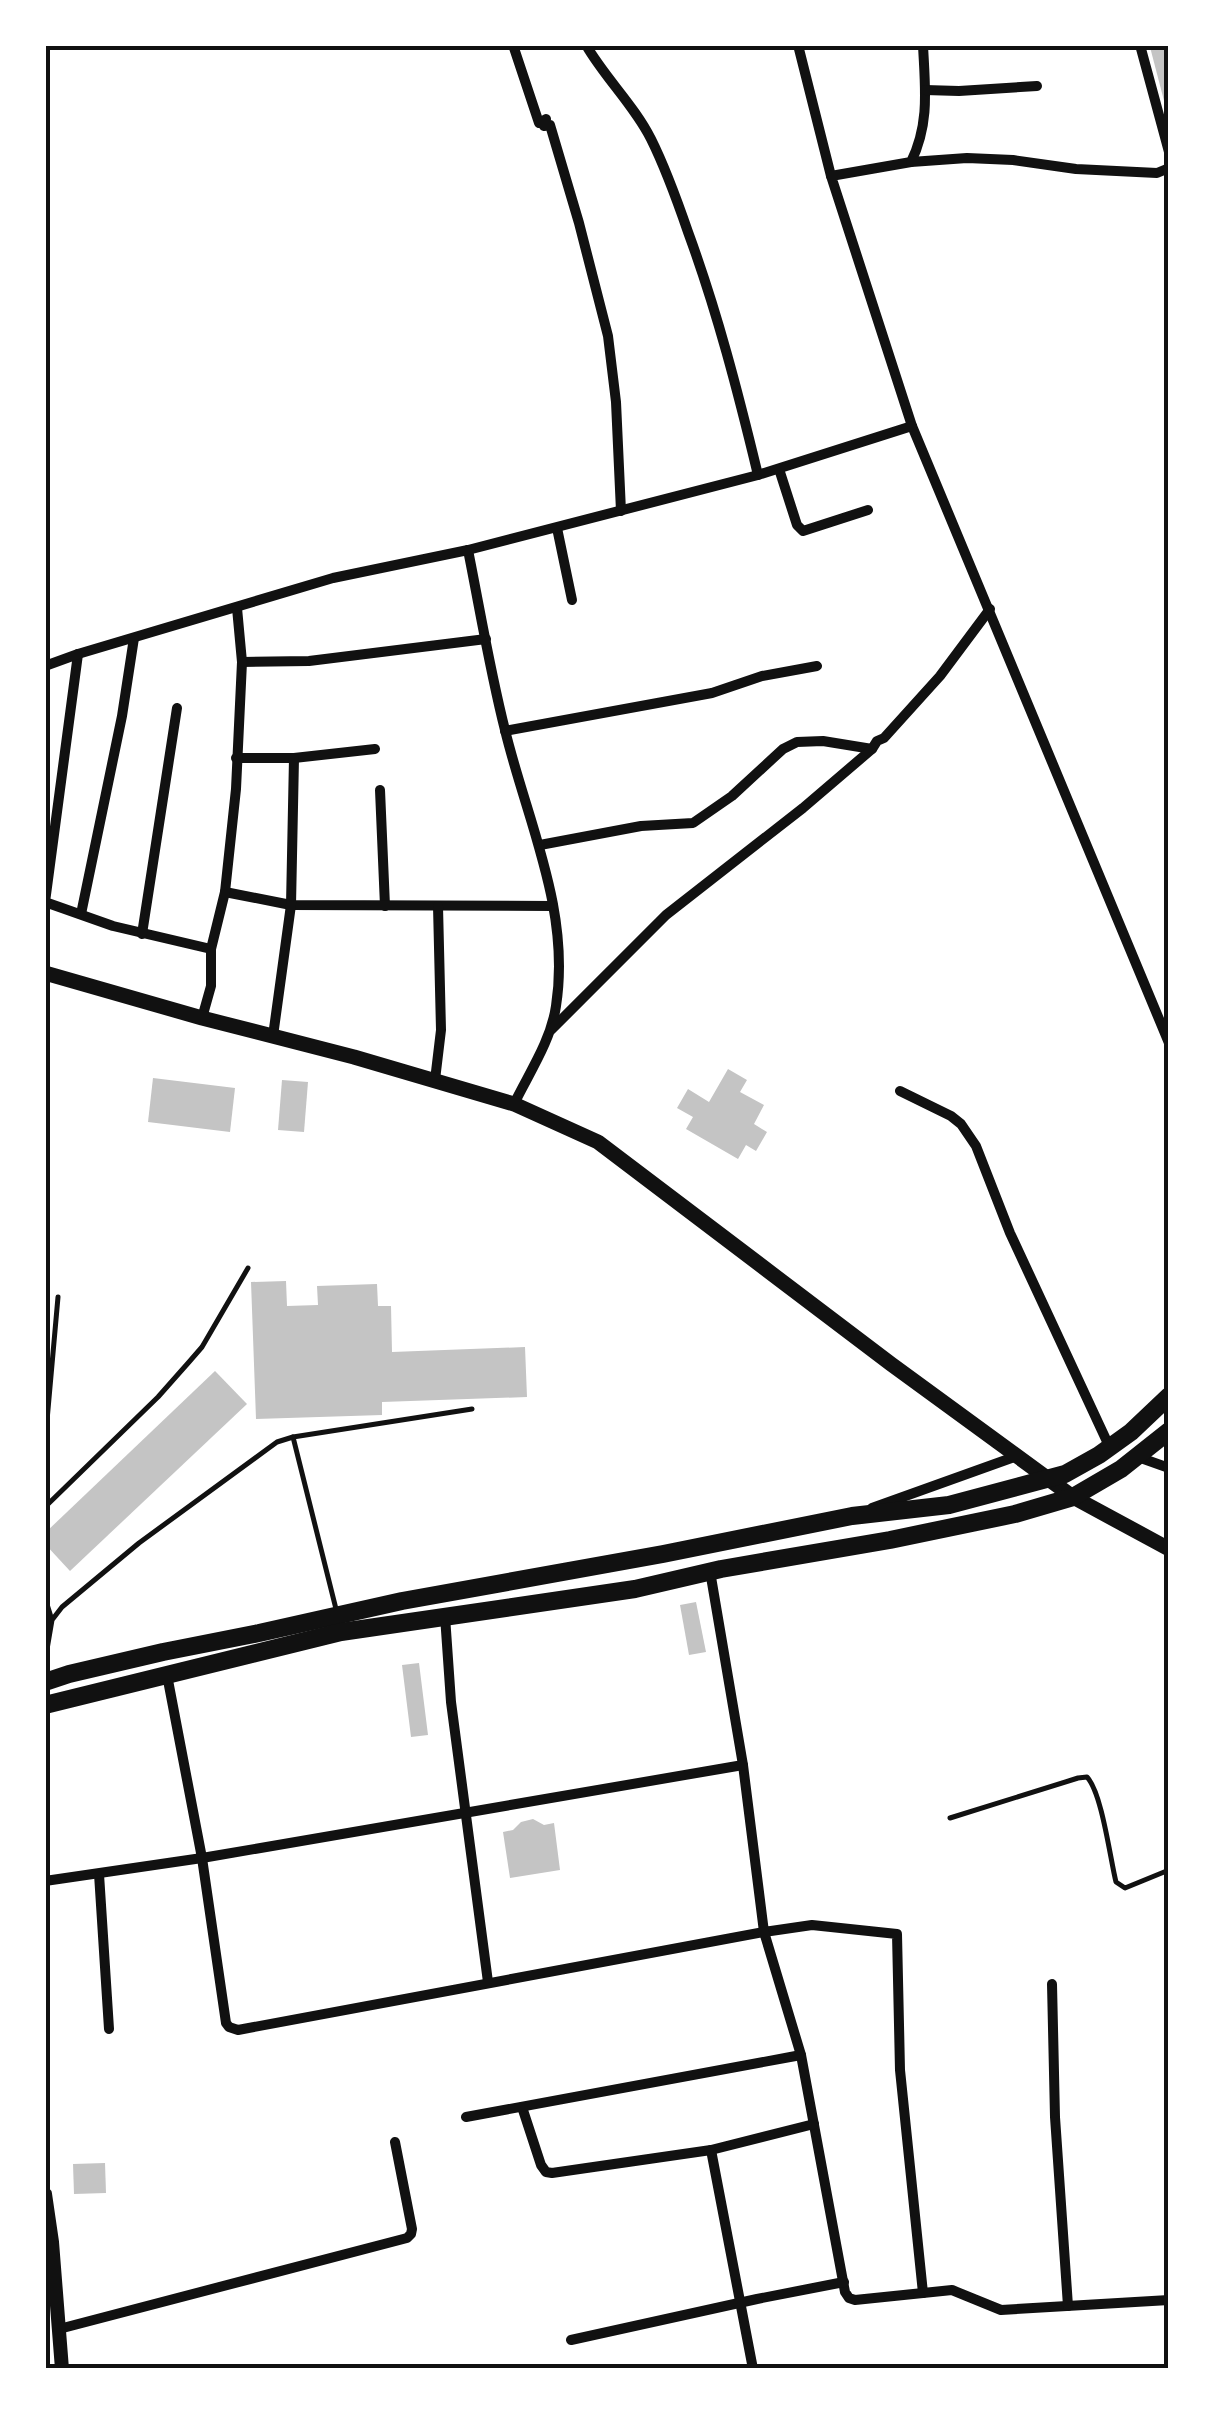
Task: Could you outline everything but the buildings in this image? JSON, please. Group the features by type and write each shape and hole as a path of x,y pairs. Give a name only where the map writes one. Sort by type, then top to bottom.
{"highway":[{"path":"45,1682 163,1652 402,1601 844,1518 949,1505 1064,1474 1110,1448 1169,1396"},
{"path":"45,1705 431,1613 636,1589 1015,1514 1073,1497 1138,1457 1169,1430"}],"main road":[{"path":"45,973 514,1104 598,1142 1073,1497 1169,1549"}],"street":[{"path":"513,45 540,122 546,119 544,126 550,125 604,314 616,402 622,510"},
{"path":"586,45 646,129 668,175 736,380 758,475"},
{"path":"798,45 831,176 912,426 1169,1043"},
{"path":"912,162 921,142 926,105 923,45"},
{"path":"1140,45 1169,152"},
{"path":"926,90 1037,86"},
{"path":"831,176 912,162 967,158 1076,169 1157,173 1169,168"},
{"path":"45,666 333,578 468,550 758,475 912,426"},
{"path":"779,469 797,525 803,531 868,510"},
{"path":"556,528 572,600"},
{"path":"468,550 505,731 540,844 558,949 557,1000 551,1030 514,1104"},
{"path":"202,1018 211,986 211,949 226,892 236,790 242,662 237,608"},
{"path":"551,1030 666,915 803,808 884,738 940,676 990,609"},
{"path":"81,914 134,638"},
{"path":"242,662 309,661 486,639"},
{"path":"78,654 45,902 142,934 211,949"},
{"path":"505,731 712,693 762,676 818,666"},
{"path":"142,934 177,708"},
{"path":"540,844 642,826 692,823 732,796 783,749 797,742 823,741 872,749"},
{"path":"236,758 294,758 375,749"},
{"path":"274,1036 291,905 294,758"},
{"path":"380,790 385,906"},
{"path":"226,892 291,905 553,906"},
{"path":"435,1080 442,1030 438,906"},
{"path":"900,1090 951,1116 976,1146 1010,1233 1110,1448"},
{"path":"844,1518 1016,1456"},
{"path":"1138,1457 1169,1468"},
{"path":"710,1572 764,1932 801,2055 849,2298 952,2290 1001,2310 1169,2300"},
{"path":"431,1613 451,1702 488,1982"},
{"path":"167,1675 202,1858 226,2023 234,2030 812,1925 897,1934 900,2070 923,2293"},
{"path":"45,1882 742,1766"},
{"path":"99,1874 110,2029"},
{"path":"1052,1984 1055,2117 1068,2306"},
{"path":"466,2117 801,2055"},
{"path":"522,2107 540,2165 552,2173 712,2150 814,2124"},
{"path":"59,2328 407,2238 412,2229 396,2142"},
{"path":"712,2150 753,2369"},
{"path":"45,2194 62,2369"},
{"path":"571,2340 844,2282"}],"lane":[{"path":"45,1508 189,1362 248,1268"},
{"path":"45,1443 58,1297"},
{"path":"45,1661 52,1620 62,1606 276,1442 472,1409"},
{"path":"293,1437 338,1616"},
{"path":"45,1598 52,1620"},
{"path":"950,1818 1087,1777 1095,1789 1116,1882 1125,1888 1169,1870"}]}
